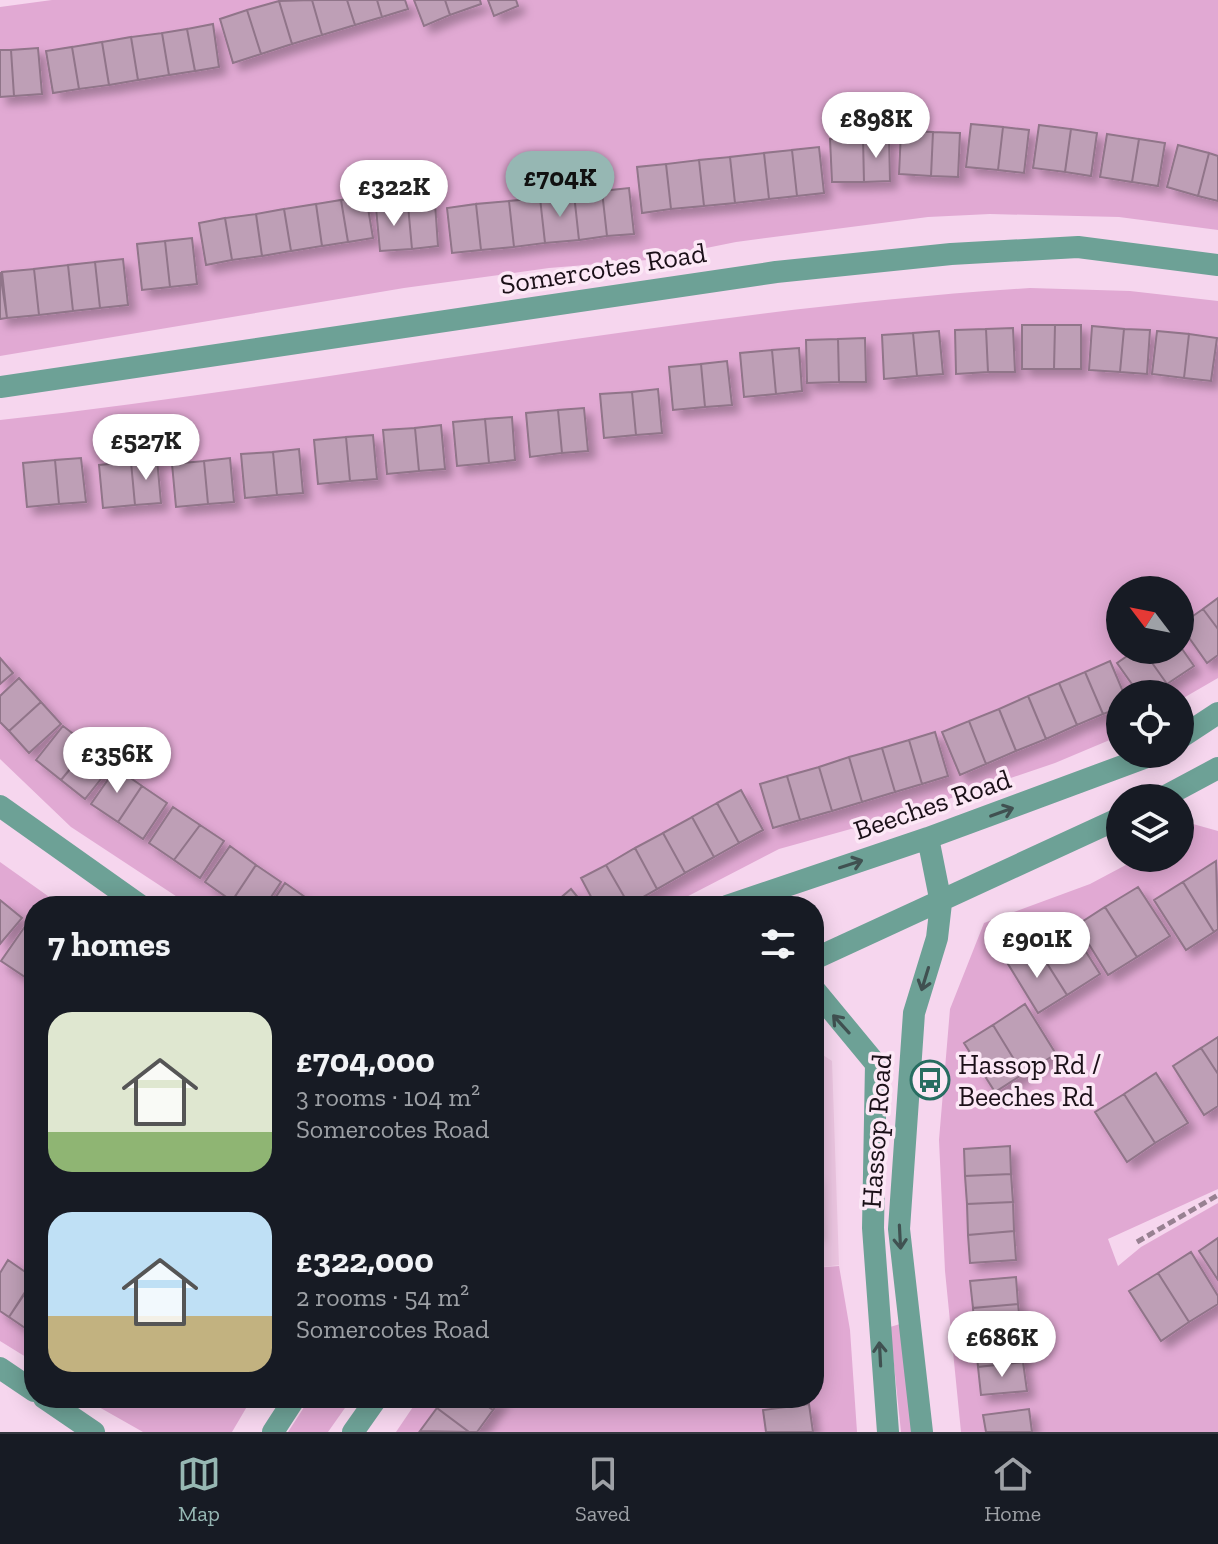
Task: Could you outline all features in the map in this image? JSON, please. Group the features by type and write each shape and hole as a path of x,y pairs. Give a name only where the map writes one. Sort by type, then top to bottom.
{"street":[{"name":"Somercotes Road","path":"0,387 776,272 951,254 1078,247 1218,265"},
{"path":"1194,729 1218,713"},
{"name":"Beeches Road","path":"783,896 928,838 1124,768"},
{"path":"1188,784 1218,768"},
{"path":"0,806 127,896"},
{"path":"824,955 1106,825"},
{"name":"Hassop Road","path":"922,1432 899,1229 914,1013 937,938 941,903 928,838"},
{"name":"Hassop Road","path":"824,1001 876,1064 873,1228 888,1432"},
{"path":"0,1368 24,1384"},
{"path":"59,1408 94,1432"},
{"path":"273,1432 289,1408"},
{"path":"353,1432 370,1408"}],"path":[{"path":"1137,1242 1218,1195"}],"shaded area":[{"path":"52,0 1218,0 1218,230 1119,217 990,214 928,217 736,242 647,260 549,268 404,288 0,356 0,7"},
{"path":"1030,288 1130,291 1218,301 1218,678 1194,692 1194,680 1106,680 1106,742 1055,763 901,815 779,849 688,896 176,896 71,827 0,759 0,420 643,329 901,298"},
{"path":"1194,824 1218,831 1218,1189 1108,1239 1118,1266 1141,1247 1218,1203 1218,1432 961,1432 945,1271 939,1140 950,1009 984,923 1090,884 1113,872 1194,872"},
{"path":"0,862 48,896 24,896 24,1356 0,1341"},
{"path":"824,1056 832,1061 839,1265 824,1267"},
{"path":"839,1266 850,1330 857,1432 396,1432 412,1408 824,1408 824,1267"},
{"path":"900,1324 916,1432 901,1432 890,1327"},
{"path":"101,1408 246,1408 232,1432 143,1432"},
{"path":"304,1408 345,1408 328,1432 288,1432"}],"building":[{"path":"312,0 347,0 355,25 322,35"},
{"path":"312,0 322,35 292,44 279,1"},
{"path":"347,0 377,0 382,17 355,25"},
{"path":"377,0 405,0 408,9 382,17"},
{"path":"414,0 445,0 450,15 424,26"},
{"path":"445,0 480,0 481,4 450,15"},
{"path":"488,0 516,0 518,6 494,16"},
{"path":"279,1 292,44 261,54 247,10"},
{"path":"247,10 261,54 233,63 220,19"},
{"path":"213,24 219,67 195,71 187,29"},
{"path":"187,29 195,71 169,75 162,33"},
{"path":"162,33 169,75 138,80 131,37"},
{"path":"131,37 138,80 109,85 102,42"},
{"path":"102,42 109,85 79,89 72,47"},
{"path":"72,47 79,89 53,93 46,51"},
{"path":"38,48 42,94 14,96 11,50"},
{"path":"0,50 11,50 14,96 0,97"},
{"path":"971,124 1003,127 998,170 966,167"},
{"path":"1039,125 1071,129 1065,172 1033,168"},
{"path":"1003,127 1029,130 1024,173 998,170"},
{"path":"1071,129 1097,133 1091,176 1065,172"},
{"path":"901,131 933,132 931,176 899,174"},
{"path":"933,132 960,133 958,177 931,176"},
{"path":"1107,134 1139,139 1132,182 1100,177"},
{"path":"889,137 890,181 864,182 863,138"},
{"path":"863,138 864,182 832,182 830,139"},
{"path":"1139,139 1165,143 1158,186 1132,182"},
{"path":"1178,145 1209,153 1198,196 1167,187"},
{"path":"819,147 824,193 797,196 792,150"},
{"path":"792,150 797,196 769,199 764,153"},
{"path":"764,153 769,199 735,203 730,157"},
{"path":"1209,153 1218,156 1218,201 1198,196"},
{"path":"730,157 735,203 704,206 699,160"},
{"path":"699,160 704,206 671,209 666,164"},
{"path":"666,164 671,209 642,213 637,167"},
{"path":"629,188 634,234 607,236 602,191"},
{"path":"602,191 607,236 579,240 574,194"},
{"path":"574,194 579,240 545,243 540,198"},
{"path":"366,196 373,238 348,242 341,200"},
{"path":"540,198 545,243 514,247 509,201"},
{"path":"341,200 348,242 322,246 316,204"},
{"path":"509,201 514,247 481,250 476,204"},
{"path":"435,203 438,246 412,249 408,205"},
{"path":"316,204 322,246 291,251 284,209"},
{"path":"476,204 481,250 452,253 447,208"},
{"path":"408,205 412,249 380,251 376,208"},
{"path":"284,209 291,251 262,256 256,214"},
{"path":"256,214 262,256 232,260 225,218"},
{"path":"225,218 232,260 206,265 199,223"},
{"path":"192,238 197,284 170,287 165,241"},
{"path":"165,241 170,287 142,290 137,244"},
{"path":"123,259 128,305 100,308 95,262"},
{"path":"95,262 100,308 73,311 68,265"},
{"path":"68,265 73,311 39,315 34,269"},
{"path":"34,269 39,315 7,318 2,272"},
{"path":"0,272 7,318 0,319"},
{"path":"1022,325 1055,325 1054,369 1022,369"},
{"path":"1055,325 1081,325 1081,369 1054,369"},
{"path":"1092,326 1124,329 1120,372 1089,370"},
{"path":"1013,328 1015,372 988,372 986,329"},
{"path":"986,329 988,372 956,374 955,330"},
{"path":"1124,329 1150,330 1147,374 1120,372"},
{"path":"939,331 943,374 917,376 913,333"},
{"path":"1157,331 1189,334 1184,378 1152,374"},
{"path":"913,333 917,376 884,379 882,335"},
{"path":"1189,334 1217,338 1211,381 1184,378"},
{"path":"865,338 866,382 839,382 838,339"},
{"path":"838,339 839,382 807,383 806,340"},
{"path":"799,348 802,391 776,394 772,350"},
{"path":"772,350 776,394 744,397 740,353"},
{"path":"727,361 732,405 705,407 701,364"},
{"path":"701,364 705,407 673,410 669,367"},
{"path":"658,389 662,433 636,435 632,392"},
{"path":"632,392 636,435 604,438 600,394"},
{"path":"584,408 588,451 562,453 558,410"},
{"path":"558,410 562,453 530,457 526,413"},
{"path":"512,417 515,460 489,463 485,419"},
{"path":"485,419 489,463 457,466 453,422"},
{"path":"441,425 445,469 419,471 415,428"},
{"path":"415,428 419,471 387,474 383,430"},
{"path":"373,435 377,479 350,481 346,437"},
{"path":"346,437 350,481 318,484 314,440"},
{"path":"299,449 303,493 277,495 273,452"},
{"path":"273,452 277,495 245,498 241,454"},
{"path":"81,458 86,502 59,504 55,460"},
{"path":"230,458 234,502 208,504 204,461"},
{"path":"157,459 161,503 135,505 131,462"},
{"path":"55,460 59,504 27,507 23,463"},
{"path":"204,461 208,504 176,507 172,464"},
{"path":"131,462 135,505 103,508 99,465"},
{"path":"1218,598 1218,629 1203,609"},
{"path":"1203,609 1218,629 1218,655 1207,663 1194,645 1194,615"},
{"path":"0,658 13,673 0,684"},
{"path":"1106,663 1111,664 1118,680 1106,680 1106,713 1103,714 1085,672"},
{"path":"1118,664 1153,664 1164,680 1129,680"},
{"path":"1153,664 1194,666 1173,680 1164,680"},
{"path":"1085,672 1103,714 1077,725 1059,683"},
{"path":"19,678 41,702 9,731 0,722 0,696"},
{"path":"1059,683 1077,725 1046,739 1028,696"},
{"path":"1028,696 1046,739 1016,751 999,709"},
{"path":"41,702 61,724 29,753 9,731"},
{"path":"999,709 1016,751 986,764 969,721"},
{"path":"969,721 986,764 960,775 942,732"},
{"path":"63,726 89,746 61,780 36,760"},
{"path":"935,732 948,776 922,784 909,740"},
{"path":"909,740 922,784 895,792 882,748"},
{"path":"89,746 112,765 85,799 61,780"},
{"path":"882,748 895,792 862,802 849,757"},
{"path":"849,757 862,802 832,811 819,767"},
{"path":"819,767 832,811 800,820 787,776"},
{"path":"116,768 142,786 118,822 91,804"},
{"path":"787,776 800,820 773,828 760,784"},
{"path":"142,786 167,803 143,839 118,822"},
{"path":"741,790 763,830 739,843 717,803"},
{"path":"717,803 739,843 714,857 692,817"},
{"path":"173,807 200,825 174,860 149,843"},
{"path":"692,817 714,857 685,873 663,833"},
{"path":"200,825 224,841 200,878 174,860"},
{"path":"663,833 685,873 657,889 635,848"},
{"path":"230,846 256,865 235,896 225,896 205,882"},
{"path":"635,848 657,889 645,896 624,896 606,865"},
{"path":"1216,861 1218,929 1214,932 1183,882"},
{"path":"256,865 281,882 272,896 235,896"},
{"path":"606,865 624,896 591,896 581,878"},
{"path":"1183,882 1214,932 1186,950 1154,900"},
{"path":"285,883 303,896 277,896"},
{"path":"1138,887 1170,936 1137,957 1105,907"},
{"path":"571,889 577,896 563,896"},
{"path":"0,900 22,918 0,944"},
{"path":"1105,907 1137,957 1108,975 1077,925"},
{"path":"1069,925 1100,974 1067,995 1036,946"},
{"path":"24,928 24,976 1,961"},
{"path":"1036,946 1067,995 1038,1013 1008,964"},
{"path":"1025,1004 1056,1054 1023,1074 993,1025"},
{"path":"993,1025 1023,1074 995,1092 964,1043"},
{"path":"1218,1037 1218,1074 1201,1048"},
{"path":"1201,1048 1218,1074 1218,1106 1204,1115 1173,1066"},
{"path":"1156,1073 1188,1123 1155,1143 1124,1094"},
{"path":"1124,1094 1155,1143 1127,1162 1095,1112"},
{"path":"1010,1146 1011,1174 965,1176 964,1149"},
{"path":"1011,1174 1013,1202 967,1204 965,1176"},
{"path":"1013,1202 1014,1231 968,1235 967,1204"},
{"path":"1014,1231 1016,1260 970,1263 968,1235"},
{"path":"1218,1238 1218,1280 1199,1251"},
{"path":"1191,1252 1218,1296 1218,1304 1189,1322 1158,1273"},
{"path":"8,1260 24,1271 24,1294 9,1317 0,1311 0,1273"},
{"path":"1158,1273 1189,1322 1161,1341 1129,1291"},
{"path":"1016,1277 1018,1304 973,1308 970,1281"},
{"path":"24,1295 24,1327 9,1317"},
{"path":"1018,1304 1021,1332 975,1336 973,1308"},
{"path":"1021,1332 1023,1362 978,1367 975,1336"},
{"path":"1023,1362 1027,1391 981,1395 978,1367"},
{"path":"437,1408 493,1410 477,1432 469,1432"},
{"path":"437,1408 469,1432 420,1431"},
{"path":"810,1408 813,1432 766,1432 763,1410"},
{"path":"1029,1409 1032,1432 986,1432 983,1415"}],"place":[{"name":"Hassop Rd / Beeches Rd","path":"930,1080"}]}
